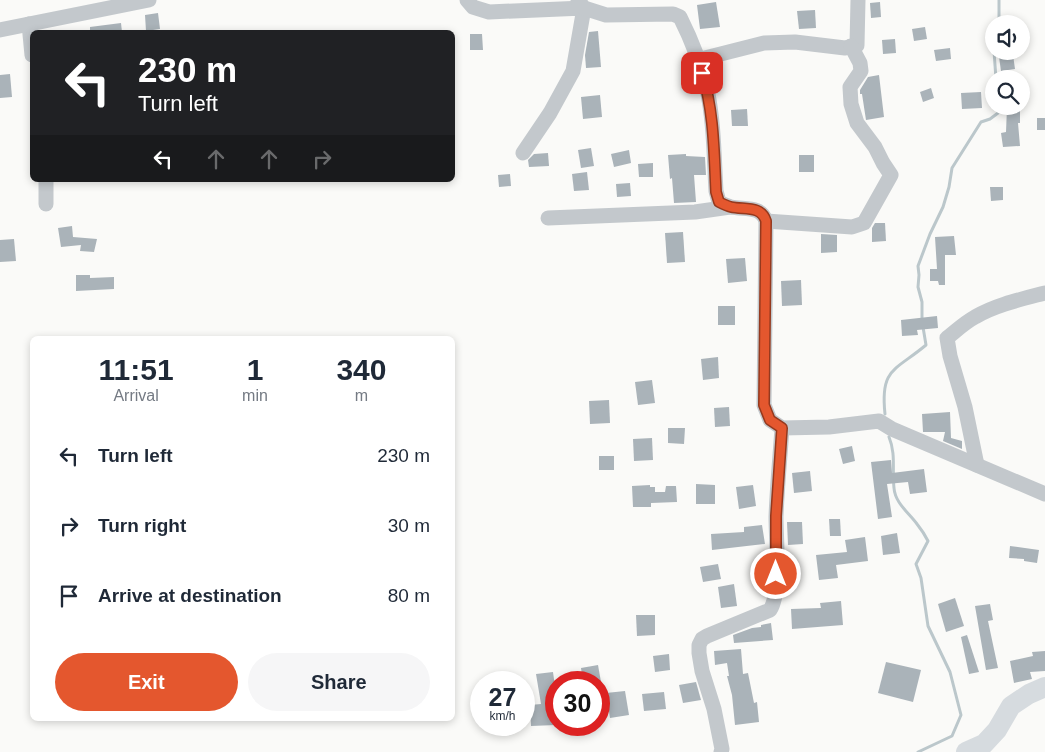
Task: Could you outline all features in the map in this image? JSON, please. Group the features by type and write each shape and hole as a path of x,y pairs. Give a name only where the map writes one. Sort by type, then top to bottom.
{"main road":[{"path":"966,752 984,744 997,730 1011,706 1045,687"}],"street":[{"path":"0,30 149,0"},
{"path":"467,0 473,7 489,12 581,4 606,15 674,14 680,17 688,33 706,87 712,121 716,192 719,202 730,207"},
{"path":"697,60 764,43 795,42 844,48 857,45 858,0"},
{"path":"523,153 550,113 573,71 581,4"},
{"path":"28,24 30,40"},
{"path":"766,221 852,226 864,223 892,175 883,164 875,147 857,123 851,104 850,87 861,70 860,63 850,46"},
{"path":"46,182 46,204"},
{"path":"548,218 695,212 730,207 758,210 766,221 764,405 770,420 782,428 829,427 879,421 892,429 1045,494"},
{"path":"977,465 965,407 950,356 947,338 977,316 1045,293"},
{"path":"721,752 714,710 702,670 699,645 702,639 707,636 770,610 773,606 776,593 776,516 782,428"}],"building":[{"path":"716,2 720,27 700,29 697,5"},
{"path":"880,2 881,17 871,18 870,3"},
{"path":"815,10 816,28 799,29 797,11"},
{"path":"158,13 160,29 146,30 145,15"},
{"path":"121,23 122,30 90,30 90,27"},
{"path":"925,27 927,39 914,41 912,29"},
{"path":"598,31 601,67 586,68 585,55 589,32"},
{"path":"470,34 482,34 483,50 470,50"},
{"path":"895,39 896,53 883,54 882,40"},
{"path":"950,48 951,59 936,61 934,50"},
{"path":"999,60 1014,60 1015,69 1001,70"},
{"path":"10,74 12,97 0,98 0,75"},
{"path":"879,75 884,117 866,120 860,90 868,77"},
{"path":"931,88 934,98 923,102 920,92"},
{"path":"981,92 982,108 962,109 961,93"},
{"path":"600,95 602,117 583,119 581,97"},
{"path":"747,109 748,126 732,126 731,110"},
{"path":"1007,115 1020,115 1020,123 1018,123 1020,146 1003,147 1001,133 1006,132"},
{"path":"1037,118 1045,118 1045,130 1037,130"},
{"path":"591,148 594,166 581,168 578,150"},
{"path":"629,150 631,163 614,167 611,154"},
{"path":"548,153 549,166 529,167 528,160 534,154"},
{"path":"686,154 686,156 705,157 706,175 694,175 696,202 674,203 668,155"},
{"path":"799,155 814,155 814,172 799,172"},
{"path":"653,163 653,177 639,177 638,164"},
{"path":"587,172 589,190 574,191 572,174"},
{"path":"510,174 511,186 499,187 498,175"},
{"path":"630,183 631,196 617,197 616,184"},
{"path":"990,187 1003,187 1003,200 991,201"},
{"path":"875,223 885,223 886,241 872,242 872,228"},
{"path":"72,226 73,237 97,239 94,252 80,251 81,245 61,247 58,228"},
{"path":"683,232 685,262 667,263 665,233"},
{"path":"821,234 837,235 837,252 821,253"},
{"path":"954,236 956,255 945,255 945,285 939,285 938,281 930,281 930,269 937,269 935,237"},
{"path":"14,239 16,261 0,262 0,240"},
{"path":"745,258 747,281 728,283 726,259"},
{"path":"76,275 90,275 90,278 114,277 114,289 76,291"},
{"path":"801,280 802,305 782,306 781,281"},
{"path":"718,306 735,306 735,325 718,325"},
{"path":"937,316 938,328 917,330 918,335 902,336 901,320"},
{"path":"718,357 719,378 703,380 701,359"},
{"path":"652,380 655,403 638,405 635,382"},
{"path":"609,400 610,423 590,424 589,401"},
{"path":"729,407 730,426 715,427 714,408"},
{"path":"950,412 951,438 962,441 962,449 943,441 945,432 923,432 922,414"},
{"path":"668,428 685,428 684,444 668,443"},
{"path":"652,438 653,460 634,461 633,439"},
{"path":"852,446 855,461 843,464 839,449"},
{"path":"599,456 614,456 614,470 599,470"},
{"path":"891,460 892,473 924,469 927,492 910,494 908,482 887,484 892,517 878,519 871,462"},
{"path":"810,471 812,491 794,493 792,473"},
{"path":"696,484 715,485 715,504 696,504"},
{"path":"650,485 650,487 655,487 655,492 665,492 666,486 676,486 677,502 651,503 651,507 633,507 632,486"},
{"path":"753,485 756,506 739,509 736,487"},
{"path":"829,519 840,519 841,536 830,536"},
{"path":"787,522 802,522 803,544 788,545"},
{"path":"762,525 765,544 712,550 711,534 744,532 744,527"},
{"path":"897,533 900,553 883,555 881,536"},
{"path":"865,537 868,561 836,565 838,578 819,580 816,555 847,552 845,540"},
{"path":"1010,546 1039,550 1037,563 1024,561 1024,559 1009,558"},
{"path":"718,564 721,579 703,582 700,567"},
{"path":"734,584 737,606 721,608 718,587"},
{"path":"955,598 964,626 946,632 938,604"},
{"path":"841,601 843,625 792,629 791,609 821,608 820,603"},
{"path":"990,604 993,620 988,621 998,668 986,670 975,606"},
{"path":"636,615 655,615 655,635 637,636"},
{"path":"771,623 773,640 734,643 733,635"},
{"path":"967,635 979,672 969,674 961,637"},
{"path":"741,649 743,674 748,673 754,703 757,702 759,722 735,725 732,695 727,676 729,676 727,663 715,665 714,651"},
{"path":"1045,651 1045,671 1030,672 1032,679 1014,683 1010,661 1033,656 1032,652"},
{"path":"669,654 670,670 655,672 653,656"},
{"path":"886,662 921,670 913,702 878,693"},
{"path":"598,665 599,671 581,671 581,668"},
{"path":"545,673 545,725 535,726 535,705 541,704 536,674"},
{"path":"696,682 701,700 683,703 679,685"},
{"path":"625,691 629,715 610,718 610,693"},
{"path":"664,692 666,709 644,711 642,694"}],"waterway":[{"path":"999,0 999,15"},
{"path":"995,60 995,70"},
{"path":"922,321 922,302 918,287 918,266 943,207 952,168 981,122 995,115"},
{"path":"885,414 885,387 888,379 898,366 926,345 923,327"},
{"path":"889,437 893,456 895,493 900,503 928,541 916,564 921,578 928,626 950,672 961,715 952,736 918,752"}],"route":[{"path":"702,73 712,121 716,192 719,202 730,207 758,210 766,221 764,405 770,420 782,428 776,516 776,574"}]}
